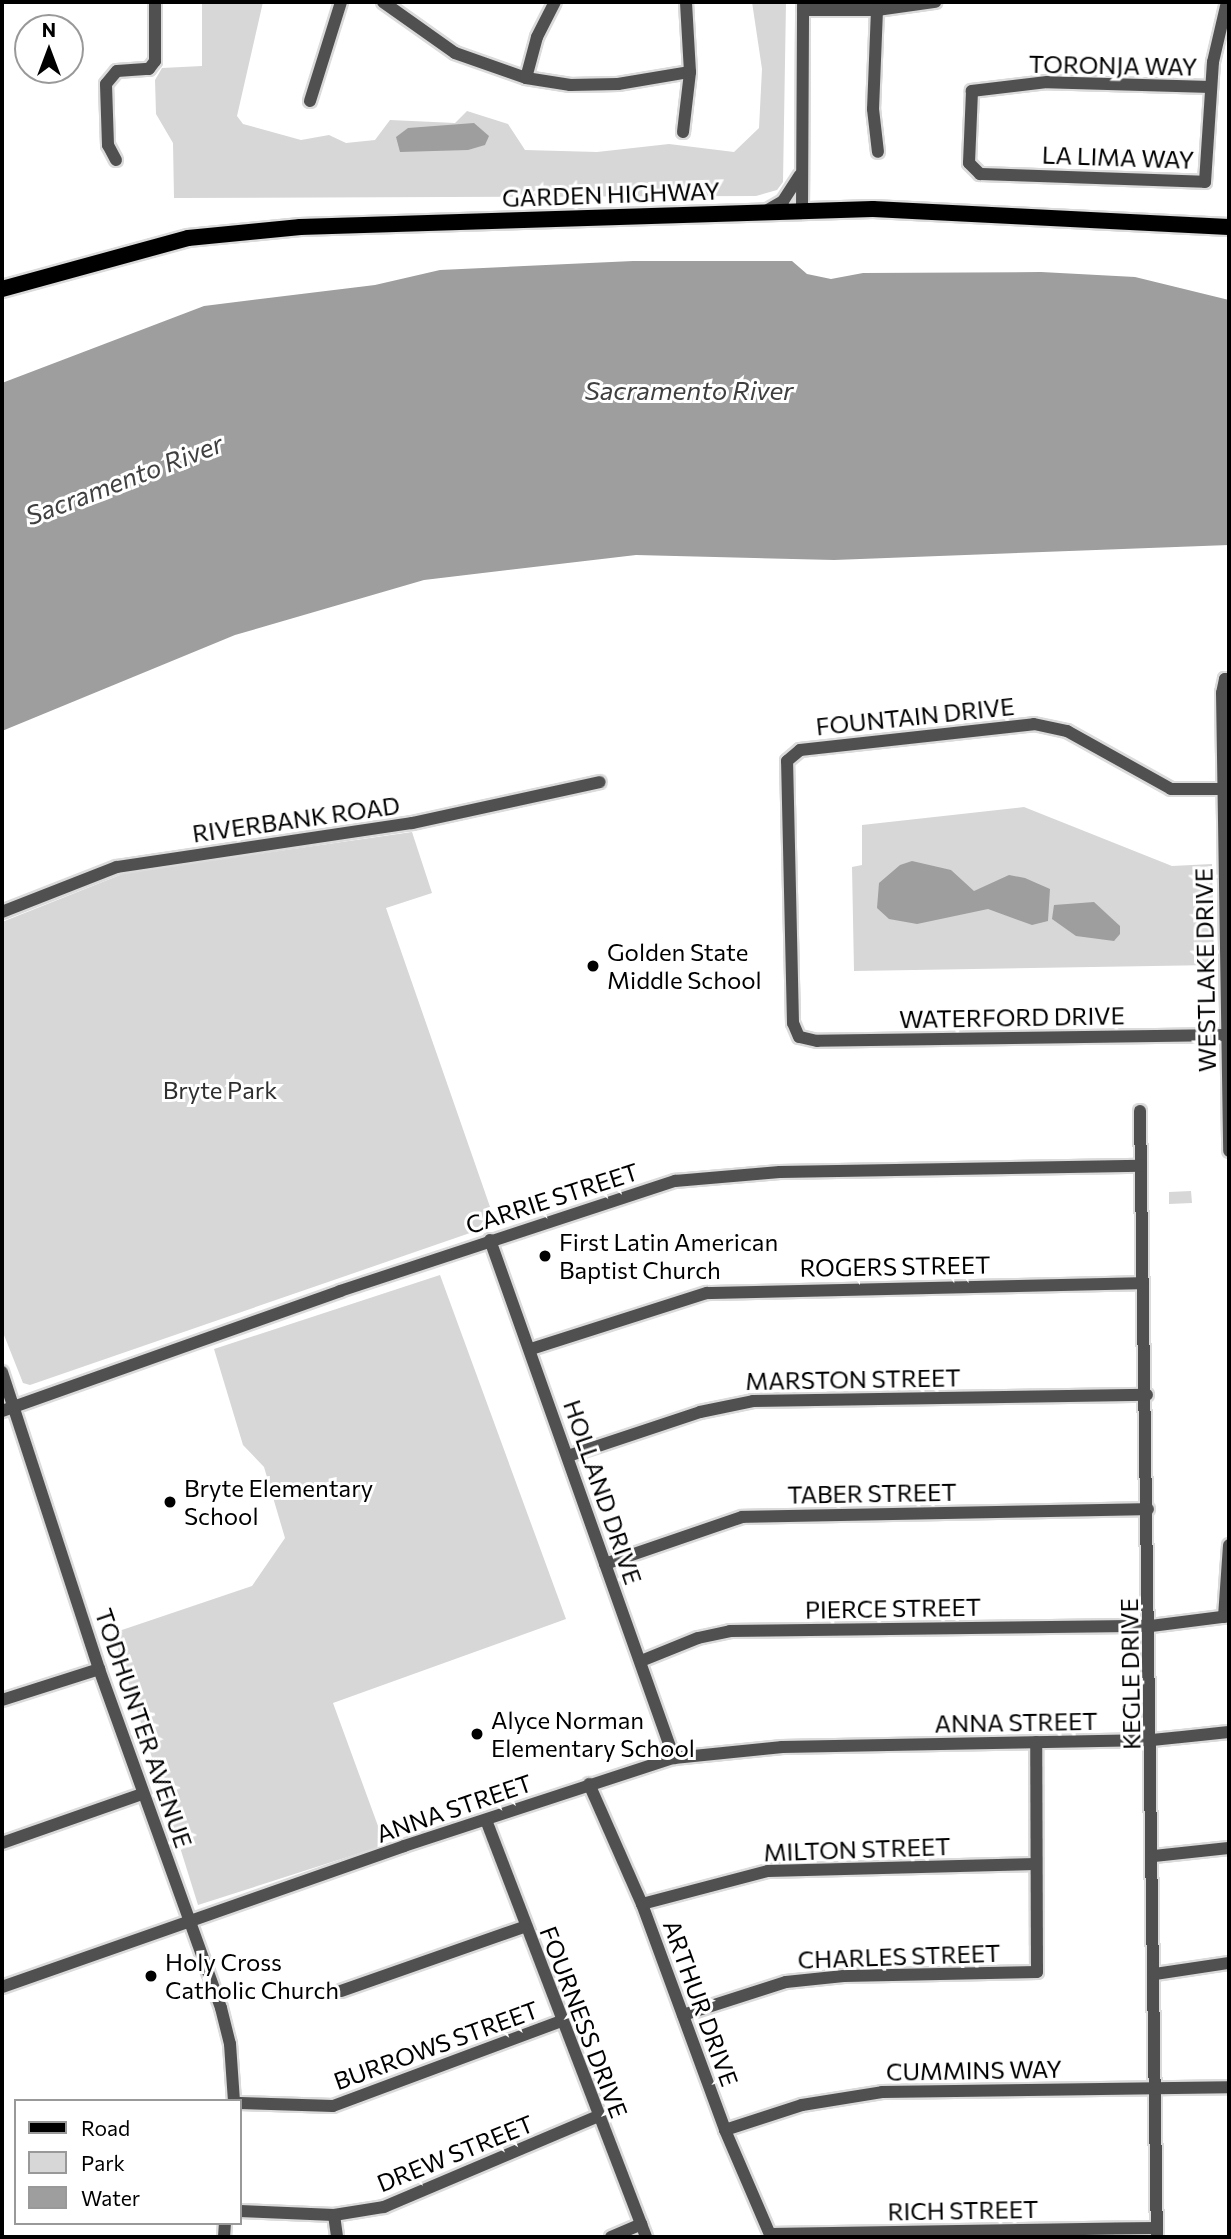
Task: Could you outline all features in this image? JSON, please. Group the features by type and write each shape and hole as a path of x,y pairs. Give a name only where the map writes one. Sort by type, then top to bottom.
{"main road":[{"name":"GARDEN HIGHWAY","path":"2,289 188,238 248,231 802,211 953,211 1229,227"}],"street":[{"path":"116,160 108,145 106,84 117,71 149,69 155,61 155,2"},
{"path":"310,101 341,2"},
{"path":"383,2 454,53 526,78 570,85 618,84 690,72"},
{"path":"526,78 537,37 555,2"},
{"path":"683,132 690,72 685,2"},
{"path":"802,211 803,6 877,10 935,2"},
{"name":"LA LIMA WAY","path":"975,171 1205,182 1211,87 1227,2"},
{"path":"877,10 873,109 877,152"},
{"name":"TORONJA WAY","path":"975,171 969,163 972,91 1047,82 1211,87"},
{"path":"763,212 783,201 803,168"},
{"name":"WESTLAKE DRIVE","path":"1227,679 1229,1151"},
{"name":"FOUNTAIN DRIVE","path":"799,1037 793,1023 788,761 800,750 1034,724 1067,731 1171,789 1226,789"},
{"name":"RIVERBANK ROAD","path":"2,912 117,867 412,824 600,782"},
{"name":"WATERFORD DRIVE","path":"799,1037 817,1041 1227,1035"},
{"name":"KEGLE DRIVE","path":"1140,1111 1151,1626 1158,2088 1157,2232"},
{"name":"CARRIE STREET","path":"8,1409 652,1186 717,1175 1141,1166"},
{"name":"HOLLAND DRIVE","path":"490,1240 531,1349 674,1758"},
{"name":"ROGERS STREET","path":"531,1349 707,1293 1143,1283"},
{"name":"TODHUNTER AVENUE","path":"2,1372 8,1409 142,1794 192,1920 230,2044 234,2099"},
{"name":"MARSTON STREET","path":"568,1456 700,1412 753,1401 1146,1395"},
{"name":"TABER STREET","path":"605,1564 742,1517 1148,1509"},
{"path":"1227,1617 1229,1545"},
{"name":"PIERCE STREET","path":"641,1661 698,1638 730,1631 1151,1626 1227,1617"},
{"path":"2,1700 99,1669"},
{"name":"ANNA STREET","path":"2,1987 589,1784 674,1758 769,1747 1152,1740 1229,1732"},
{"path":"1036,1742 1036,1864"},
{"name":"ARTHUR DRIVE","path":"589,1784 642,1904 725,2130 770,2236"},
{"path":"2,1843 142,1794"},
{"name":"FOURNESS DRIVE","path":"486,1821 524,1927 646,2237"},
{"path":"1154,1856 1229,1848"},
{"name":"MILTON STREET","path":"642,1904 768,1871 1036,1864"},
{"name":"CHARLES STREET","path":"683,2015 797,1981 1037,1972 1036,1864"},
{"path":"341,1991 524,1927"},
{"path":"1155,1974 1229,1964"},
{"name":"BURROWS STREET","path":"242,2103 333,2106 562,2021"},
{"name":"CUMMINS WAY","path":"725,2130 802,2105 882,2092 1229,2087"},
{"name":"DREW STREET","path":"242,2211 334,2215 384,2207 598,2116"},
{"path":"334,2215 337,2237"},
{"path":"611,2237 641,2224"},
{"name":"RICH STREET","path":"770,2236 1157,2232"}],"green space":[{"path":"202,2 263,2 237,116 243,124 301,140 329,135 346,143 375,140 390,120 455,123 467,111 508,124 525,150 597,152 669,144 734,152 759,128 762,69 752,2 786,2 783,182 777,190 756,196 174,198 173,143 156,114 155,80 162,68 202,66"},
{"path":"1024,807 1172,866 1212,864 1214,965 854,971 852,867 862,865 862,825"},
{"name":"Bryte Park","path":"412,832 432,893 386,908 496,1224 30,1385 23,1383 2,1330 2,922 125,873"},
{"path":"1191,1191 1192,1203 1169,1204 1169,1192"},
{"path":"440,1275 566,1619 333,1703 385,1845 198,1905 113,1633 252,1586 285,1538 264,1467 243,1445 214,1349"}],"water":[{"path":"474,123 489,136 485,145 468,150 400,152 396,137 408,128"},
{"name":"Sacramento River","path":"633,261 792,261 807,274 831,279 863,273 1041,272 1135,277 1229,300 1229,545 834,560 636,555 424,580 235,635 2,731 2,383 204,306 375,285 440,270"},
{"path":"912,861 951,870 974,891 1009,875 1025,878 1050,889 1048,921 1032,925 988,909 917,924 889,919 877,908 879,883 900,865"},
{"path":"1094,902 1120,926 1120,934 1114,941 1076,936 1052,919 1054,905"}],"place":[{"name":"Golden State Middle School","path":"593,966"},
{"name":"First Latin American Baptist Church","path":"545,1256"},
{"name":"Bryte Elementary School","path":"170,1502"},
{"name":"Alyce Norman Elementary School","path":"477,1734"},
{"name":"Holy Cross Catholic Church","path":"151,1976"}]}
